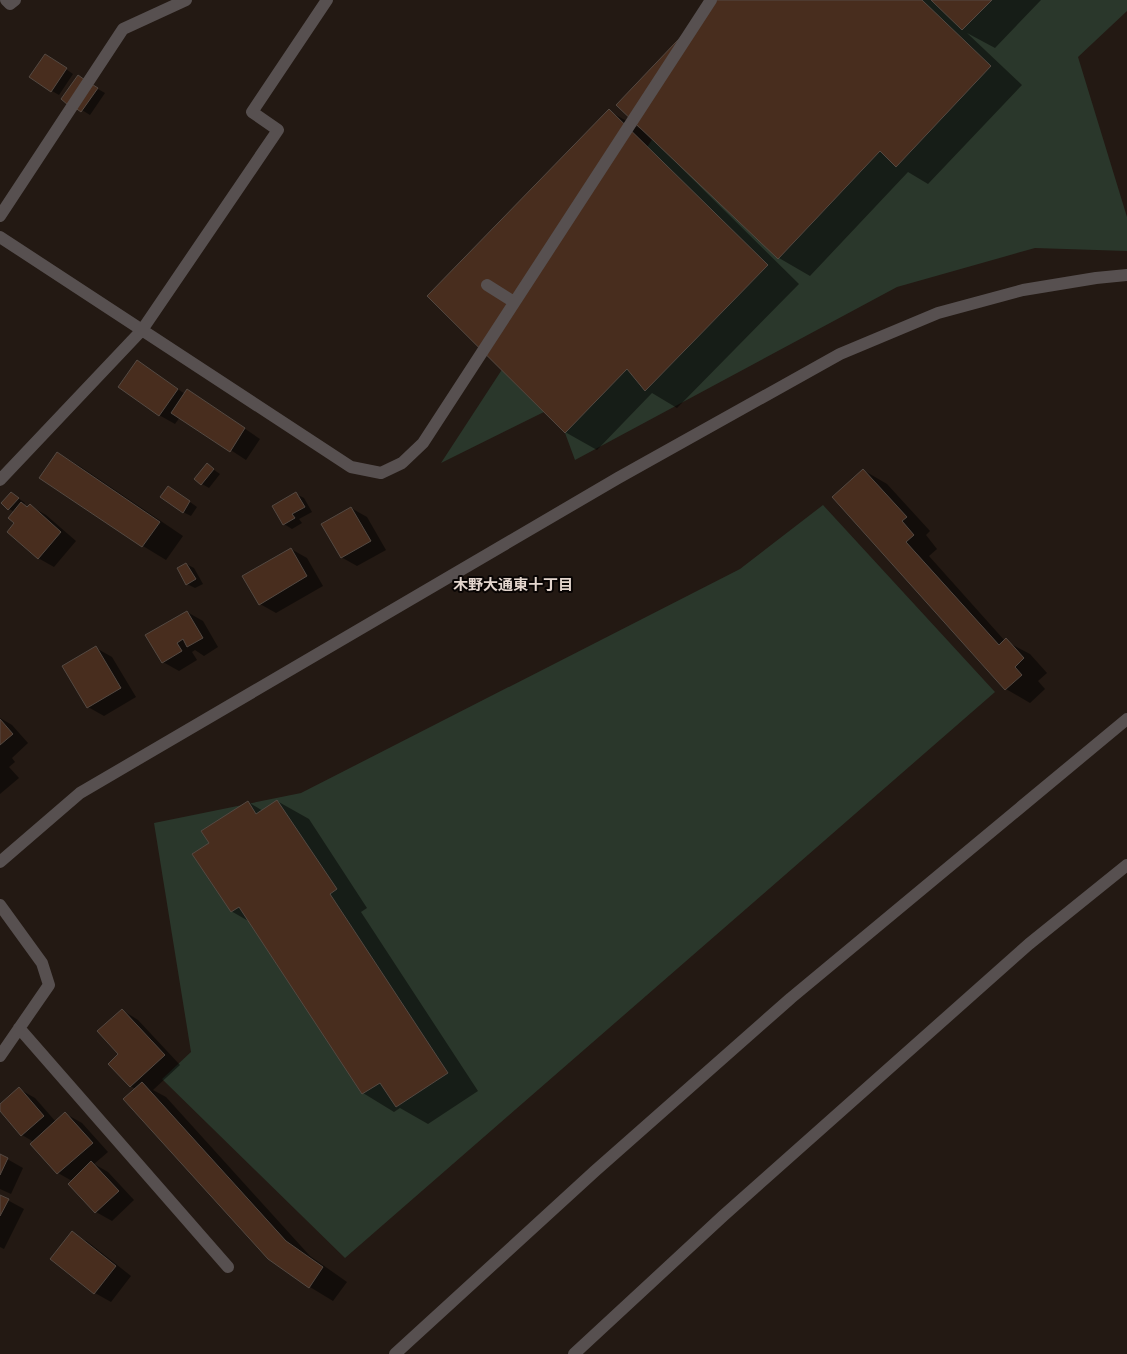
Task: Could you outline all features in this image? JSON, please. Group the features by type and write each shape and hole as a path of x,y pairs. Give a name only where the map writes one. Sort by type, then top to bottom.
{"street":[{"path":"6,0 10,4 15,0"},
{"path":"0,216 122,29 186,0"},
{"path":"0,480 142,330 278,130 252,112 327,0"},
{"path":"0,237 351,467 381,473 402,463 423,443 711,0"},
{"path":"0,862 80,793 618,478 840,354 938,313 1023,290 1127,275"},
{"path":"487,285 514,302"},
{"path":"395,1354 595,1170 784,1004 1127,719"},
{"path":"574,1354 723,1216 1028,944 1127,865"},
{"path":"0,905 42,963 49,985 0,1056"},
{"path":"19,1028 228,1268"}],"green space":[{"path":"823,0 1127,0 1127,11 1078,57 1127,217 1127,251 1035,248 897,287 575,460 565,433 550,409 441,463 715,43"},
{"path":"823,505 995,692 345,1258 162,1079 191,1052 154,823 301,793 740,569"}],"building":[{"path":"716,0 922,0 991,66 896,167 880,151 778,259 616,105"},
{"path":"931,0 992,0 962,30"},
{"path":"45,54 67,68 51,92 29,77"},
{"path":"78,75 85,80 68,105 61,99"},
{"path":"90,83 98,88 81,112 74,107"},
{"path":"609,109 768,265 645,391 627,369 565,433 427,296"},
{"path":"137,360 178,389 159,416 118,387"},
{"path":"187,389 245,428 230,452 171,413"},
{"path":"57,452 160,522 142,547 39,478"},
{"path":"207,463 214,469 201,485 194,479"},
{"path":"863,469 907,517 902,521 914,535 906,542 999,645 1006,638 1024,658 1015,667 1022,675 1005,690 832,497"},
{"path":"168,486 190,501 183,513 160,497"},
{"path":"11,492 19,498 8,510 1,503"},
{"path":"296,492 305,507 292,514 295,518 283,525 272,506"},
{"path":"21,502 27,507 30,504 61,532 38,559 7,532 14,523 8,518"},
{"path":"351,507 371,541 341,558 321,524"},
{"path":"291,548 307,576 259,605 242,576"},
{"path":"186,563 196,579 186,585 177,568"},
{"path":"187,611 203,638 187,647 183,639 177,643 182,651 162,663 145,635"},
{"path":"96,646 121,688 87,708 62,666"},
{"path":"0,719 13,734 0,745"},
{"path":"277,800 337,889 330,894 448,1073 396,1107 380,1083 362,1094 239,907 231,912 192,854 209,843 201,831 248,801 256,814"},
{"path":"122,1009 165,1055 130,1087 108,1064 118,1054 97,1031"},
{"path":"142,1082 286,1241 323,1267 309,1288 268,1259 123,1099"},
{"path":"19,1087 44,1116 21,1136 0,1111 0,1104"},
{"path":"65,1112 93,1143 57,1174 30,1144"},
{"path":"0,1154 8,1158 0,1175"},
{"path":"91,1161 119,1191 95,1213 68,1184"},
{"path":"0,1195 9,1199 0,1216"},
{"path":"72,1231 116,1266 94,1294 50,1259"}],"district":[{"name":"木野大通東十丁目","path":"513,584"}]}
